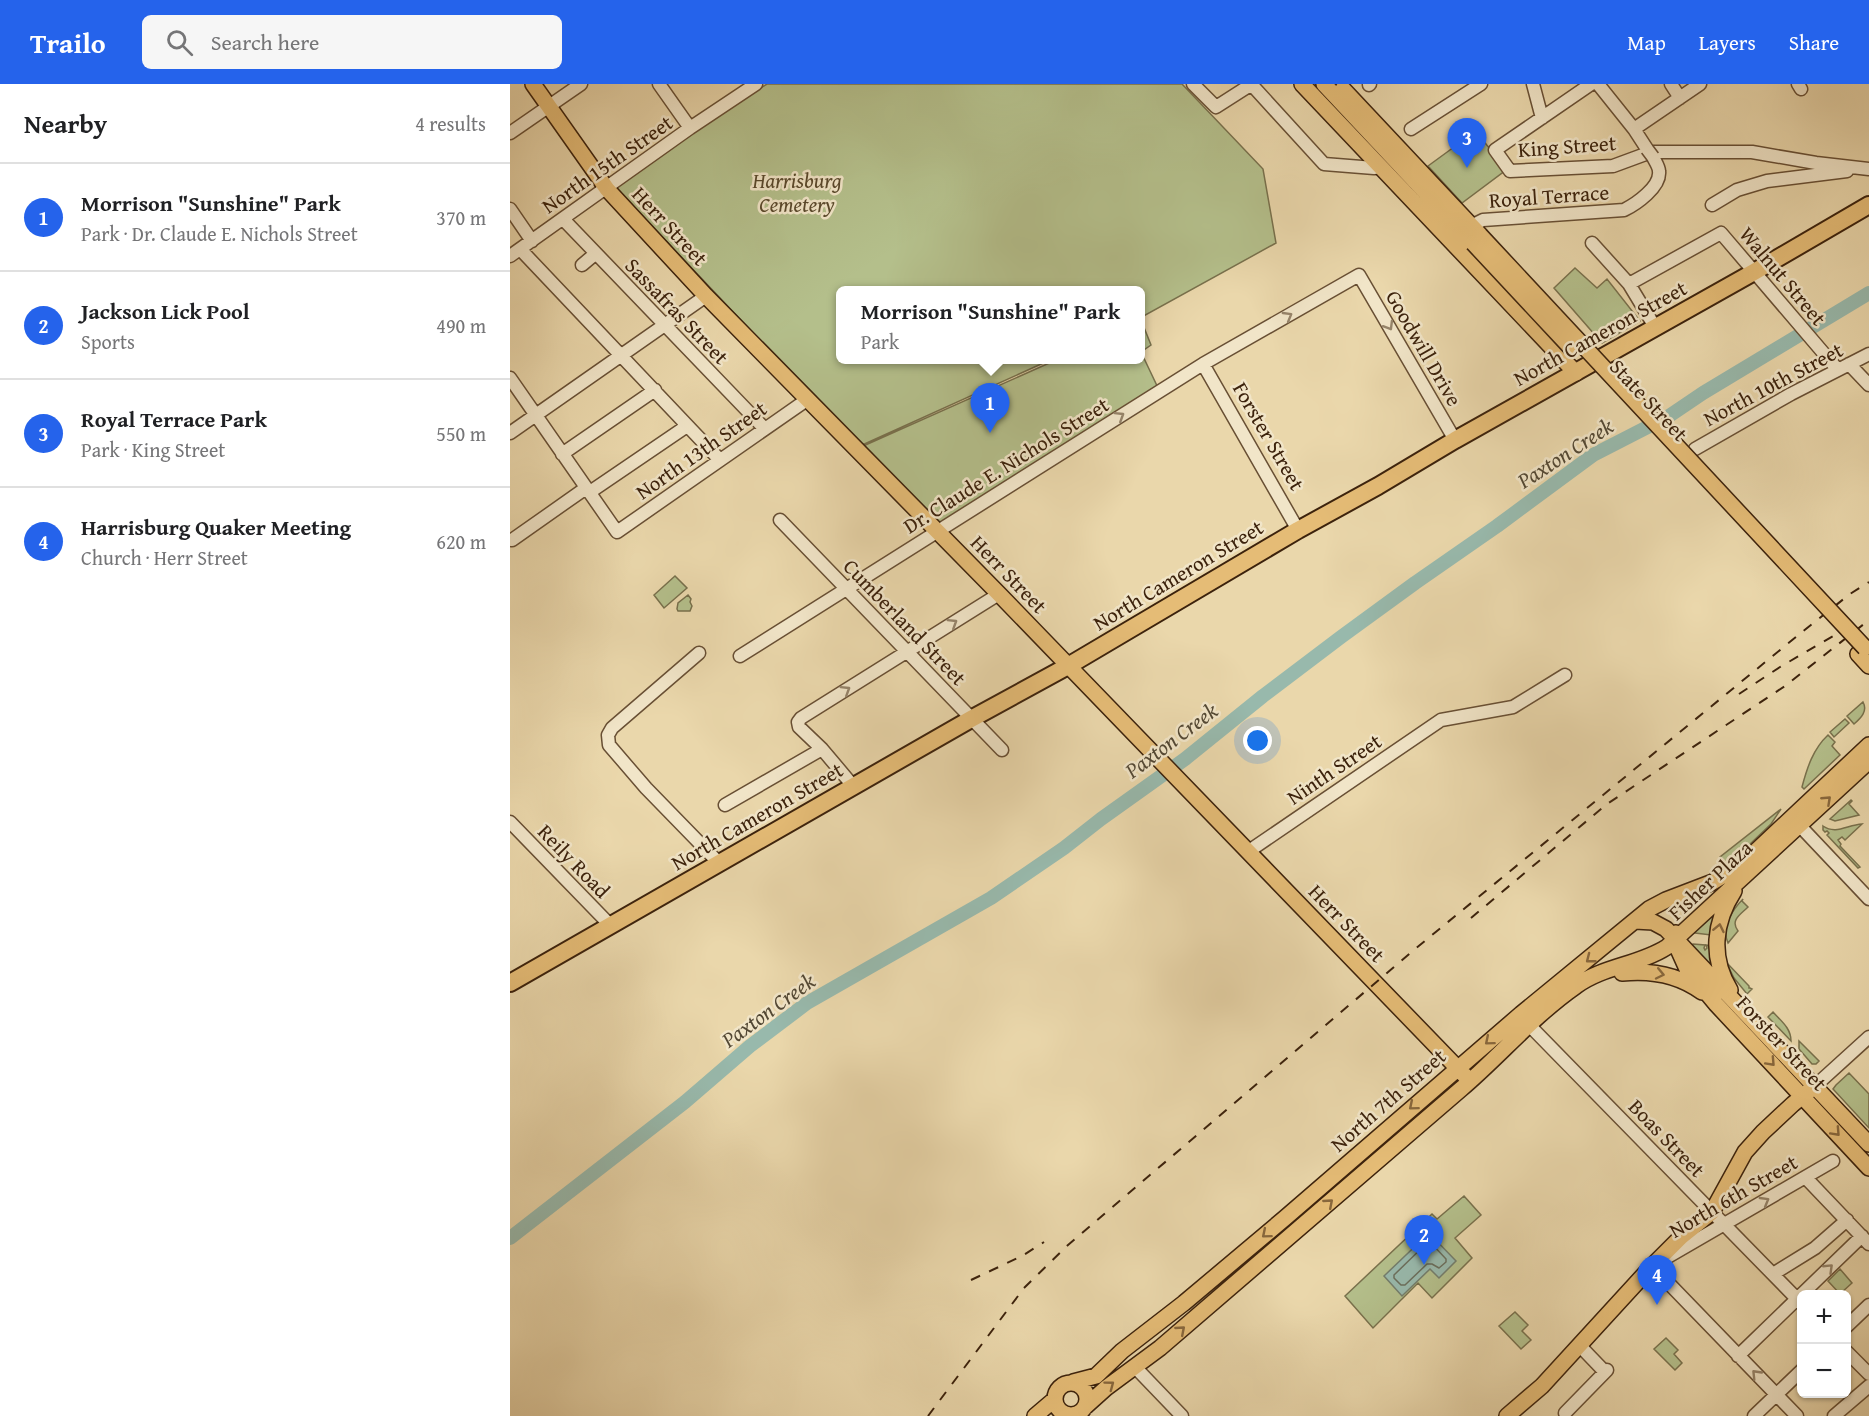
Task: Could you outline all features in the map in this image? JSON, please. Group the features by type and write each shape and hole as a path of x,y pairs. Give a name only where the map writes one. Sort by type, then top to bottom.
{"highway":[{"name":"North Cameron Street","path":"510,983 971,719 1068,666 1298,530 1869,205"}],"main road":[{"name":"Herr Street","path":"533,84 607,189 706,296 938,531 1470,1081"},
{"name":"State Street","path":"1302,84 1576,373"},
{"name":"State Street","path":"1324,84 1471,234 1864,651 1869,666"},
{"name":"State Street","path":"1339,84 1471,234"},
{"name":"Fisher Plaza","path":"1676,940 1869,745"},
{"name":"Fisher Plaza","path":"1744,870 1800,826 1869,762"},
{"name":"North 7th Street","path":"1035,1416 1055,1399 1059,1388 1068,1383 1096,1376 1122,1351 1241,1255 1458,1068 1656,904 1744,870"},
{"path":"1737,1003 1720,968 1716,946 1722,913 1744,870"},
{"name":"Forster Street","path":"1635,921 1660,924 1869,1144"},
{"name":"North 7th Street","path":"1077,1413 1106,1388 1169,1341 1470,1081 1529,1025 1582,982 1602,972 1647,958 1676,940"},
{"name":"Forster Street","path":"1676,940 1683,963 1716,1004 1869,1168"},
{"path":"1582,982 1606,975 1641,971 1667,975 1688,984 1716,1004"},
{"path":"1712,1212 1746,1152 1763,1132 1815,1086"},
{"name":"North 6th Street","path":"1507,1416 1542,1386 1652,1266 1712,1212"},
{"path":"1122,1351 1135,1367"},
{"path":"1055,1399 1059,1409 1077,1413 1088,1401 1086,1390 1073,1382"}],"street":[{"path":"510,133 581,84"},
{"path":"659,84 690,128"},
{"name":"North 15th Street","path":"515,253 690,128 756,84"},
{"path":"1193,84 1216,107 1251,84 1324,164 1381,167"},
{"path":"1533,84 1542,118 1591,84"},
{"path":"1598,84 1650,153 1752,152 1869,169"},
{"path":"1671,84 1680,98"},
{"path":"1634,129 1700,84"},
{"path":"1411,129 1477,85"},
{"name":"King Street","path":"1542,118 1495,150 1510,171 1613,166 1650,153"},
{"name":"Royal Terrace","path":"1471,234 1483,220 1624,210 1634,206 1658,180 1659,172 1650,153"},
{"path":"1712,205 1737,190 1767,181 1869,169"},
{"path":"510,209 532,241"},
{"name":"Sassafras Street","path":"563,219 765,429"},
{"name":"Walnut Street","path":"1629,284 1721,233 1808,336 1843,367 1869,385"},
{"path":"1592,243 1629,284 1655,327"},
{"path":"515,253 621,355 720,460"},
{"path":"582,265 595,254"},
{"name":"Dr. Claude E. Nichols Street","path":"740,656 1203,364 1359,275"},
{"name":"Goodwill Drive","path":"1359,275 1455,440"},
{"path":"510,433 706,296"},
{"name":"North 10th Street","path":"1695,448 1791,394 1869,354"},
{"name":"Forster Street","path":"1203,364 1298,530"},
{"path":"510,378 588,490"},
{"path":"562,454 655,390"},
{"name":"North 13th Street","path":"588,490 617,532 808,399"},
{"path":"512,540 687,426"},
{"name":"Cumberland Street","path":"780,520 1002,750"},
{"path":"854,787 822,749 799,727 798,722 801,718 999,594"},
{"path":"699,653 612,728 608,735 609,746 719,863"},
{"name":"Ninth Street","path":"1249,851 1441,720 1513,707 1565,675"},
{"path":"725,805 822,749"},
{"name":"Reily Road","path":"510,822 611,926"},
{"path":"1800,826 1869,899"},
{"name":"Boas Street","path":"1529,1025 1797,1299"},
{"path":"1815,1086 1869,1037"},
{"name":"North 6th Street","path":"1652,1266 1833,1161"},
{"path":"1806,1178 1865,1240 1811,1290"},
{"path":"1773,1274 1815,1248 1847,1220"},
{"path":"1652,1266 1797,1416"},
{"path":"1738,1356 1797,1303"},
{"path":"1851,1322 1869,1305"},
{"path":"1564,1413 1606,1371 1580,1346"},
{"path":"1851,1356 1869,1374"},
{"path":"1135,1367 1182,1416"},
{"path":"1754,1416 1797,1375"},
{"path":"1834,1416 1869,1386"}],"green space":[{"name":"Harrisburg Cemetery","path":"767,84 1182,84 1263,169 1276,243 1145,315 1145,286 836,286 836,364 1041,364 860,446 616,188 680,138"},
{"path":"1476,131 1506,170 1462,203 1428,166"},
{"path":"1575,268 1597,288 1607,279 1640,321 1602,343 1554,288"},
{"path":"1145,330 1151,345 1145,349"},
{"path":"1145,360 1159,390 941,525 861,447 1047,364 1145,364"},
{"path":"675,576 687,588 664,608 654,595"},
{"path":"688,595 692,606 690,611 678,611 678,603"},
{"path":"1863,702 1864,711 1854,724 1847,716"},
{"path":"1845,719 1849,723 1834,737 1830,732"},
{"path":"1828,735 1835,742 1832,746 1840,755 1804,789 1802,787 1811,759 1818,746"},
{"path":"1851,800 1849,804 1859,815 1835,821 1830,819"},
{"path":"1781,809 1771,824 1727,866 1720,865 1720,857"},
{"path":"1862,824 1845,840 1842,837 1838,840 1840,846 1860,867 1858,868 1827,835 1829,833 1823,830 1823,826 1837,830"},
{"path":"1743,899 1742,901 1748,907 1737,918 1735,924 1738,931 1728,943 1727,925 1735,908"},
{"path":"1718,907 1711,935 1692,931"},
{"path":"1693,944 1705,945 1705,950 1706,945 1711,946 1714,969 1690,947"},
{"path":"1726,962 1752,989 1747,994 1734,978"},
{"path":"1773,1012 1787,1028 1791,1041 1768,1017"},
{"path":"1799,1041 1819,1061 1816,1064 1812,1064 1799,1049"},
{"path":"1849,1073 1869,1094 1869,1128 1833,1089"},
{"path":"1464,1196 1481,1215 1455,1238 1472,1258 1432,1298 1418,1283 1373,1328 1345,1296 1432,1214 1437,1219"},
{"path":"1840,1269 1852,1283 1844,1290 1836,1290 1828,1281"},
{"path":"1515,1312 1528,1325 1522,1331 1531,1340 1521,1349 1499,1326"},
{"path":"1666,1338 1678,1350 1674,1354 1682,1363 1675,1370 1654,1349"}],"water":[{"path":"1429,1233 1456,1261 1439,1278 1430,1269 1402,1296 1384,1276"}],"waterway":[{"name":"Paxton Creek","path":"510,1238 685,1102 750,1046 807,1003 991,898 1064,848 1185,759 1341,637 1593,455 1669,416 1869,293"}],"railway":[{"path":"928,1416 1024,1288 1068,1245 1415,949 1802,632 1869,582"},
{"path":"1471,918 1607,804 1785,686 1869,620"},
{"path":"1739,694 1852,625"},
{"path":"971,1280 1022,1256 1044,1242"}],"place":[{"name":"Royal Terrace Park","path":"1467,168"},
{"name":"Morrison \"Sunshine\" Park","path":"990,433"},
{"name":"Jackson Lick Pool","path":"1424,1265"},
{"name":"Harrisburg Quaker Meeting","path":"1657,1305"}]}
